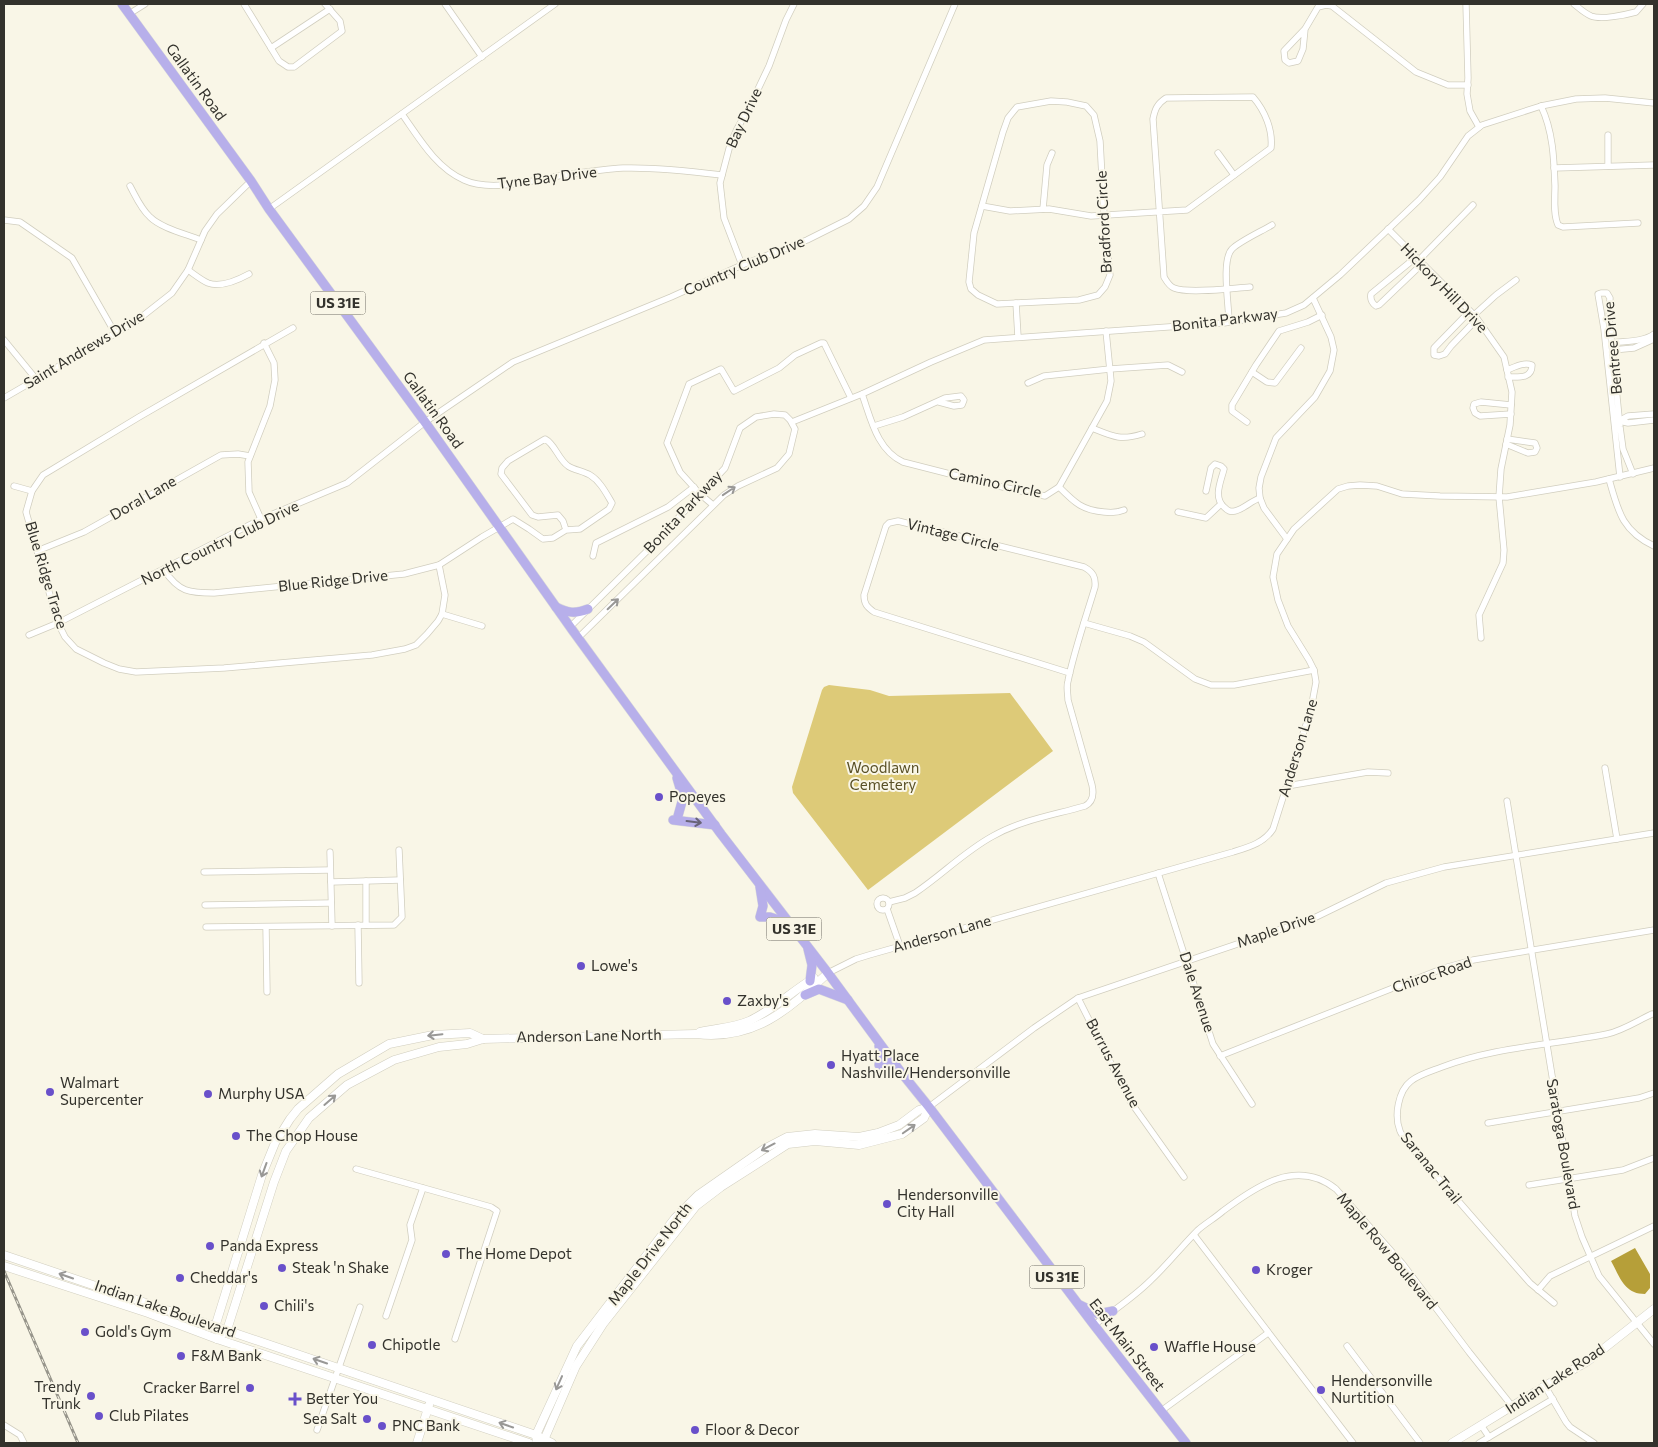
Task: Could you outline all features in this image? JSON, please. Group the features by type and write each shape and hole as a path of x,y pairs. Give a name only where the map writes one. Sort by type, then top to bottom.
{"main road":[{"name":"Gallatin Road","path":"122,4 425,422 570,628 721,834"},
{"path":"556,607 571,613 588,609"},
{"path":"676,773 683,798 675,818 715,825"},
{"name":"East Main Street","path":"721,834 828,973 896,1066 930,1107 1078,1304 1186,1443"},
{"path":"759,884 764,906 760,917 770,917 790,924"},
{"path":"807,946 812,966 810,981"},
{"path":"804,995 819,989 848,1000"},
{"path":"878,1042 882,1054 879,1065 896,1066"},
{"path":"1078,1304 1098,1314 1112,1311"}],"street":[{"path":"129,14 145,4"},
{"path":"244,4 279,61 288,67 294,67 342,31 340,21 325,4"},
{"path":"445,4 482,57"},
{"path":"269,209 555,4"},
{"name":"Bay Drive","path":"742,265 724,218 720,183 730,145 762,79 794,4"},
{"name":"Country Club Drive","path":"425,422 513,362 671,297 742,265 807,240 849,219 864,206 877,187 955,4"},
{"path":"1466,4 1467,94 1470,111 1479,127"},
{"path":"1574,4 1586,14 1600,17 1636,12 1643,4"},
{"path":"1305,29 1300,57 1298,61 1289,64 1285,60 1284,51 1305,29 1318,7 1326,5 1332,6 1416,72 1448,85 1468,85"},
{"path":"272,48 330,9"},
{"path":"982,206 1010,210 1043,209 1091,216 1159,212 1187,210 1271,148 1272,136 1260,106 1253,97 1166,98 1155,109 1153,119 1159,212 1164,277 1168,284 1175,289 1197,291 1250,287"},
{"name":"Bonita Parkway","path":"792,422 862,394 930,362 984,340 1229,322 1286,313 1304,305 1313,298 1419,200 1440,177 1468,136 1482,125 1541,106 1582,98 1605,98 1654,103"},
{"name":"Bradford Circle","path":"1051,101 1067,102 1086,106 1094,115 1100,141 1104,215 1110,276 1105,287 1098,294 1079,300 997,304 978,295 971,289 969,282 974,233 1003,132 1008,118 1017,107 1051,101"},
{"path":"1541,106 1550,135 1554,168 1555,213 1558,225 1563,227 1638,223"},
{"name":"Tyne Bay Drive","path":"402,114 435,159 452,174 466,181 483,185 508,185 622,168 694,171 722,176"},
{"path":"1608,135 1608,166"},
{"path":"1043,209 1047,165 1052,153"},
{"path":"1218,153 1234,175"},
{"path":"1554,168 1654,165"},
{"name":"Saint Andrews Drive","path":"4,398 135,322 172,293 188,270 205,231 217,214 251,182"},
{"path":"130,186 150,218 201,240"},
{"path":"1414,255 1409,263 1371,294 1372,304 1379,305 1473,205"},
{"path":"4,220 20,222 72,258 115,333"},
{"path":"1229,322 1226,268 1228,255 1233,248 1272,225"},
{"name":"Hickory Hill Drive","path":"1388,229 1474,315 1504,357 1508,374 1512,392 1511,414 1501,469 1500,497 1504,550 1503,563 1479,615 1481,638"},
{"path":"188,270 209,284 221,284 249,274"},
{"path":"1474,315 1446,354 1434,355 1434,348 1516,280"},
{"name":"Bentree Drive","path":"1620,476 1604,329 1598,294 1601,293 1607,293 1610,298 1609,318 1619,421 1623,449 1633,474"},
{"path":"1287,539 1264,508 1259,488 1276,438 1315,397 1330,371 1334,350 1331,336 1313,298"},
{"path":"1016,303 1018,338"},
{"path":"1247,422 1232,411 1232,405 1279,331 1308,322 1322,315"},
{"name":"Blue Ridge Trace","path":"293,328 264,343 43,475 32,492 26,512 58,623 76,649 90,657 119,669 147,673 372,656 416,645 442,614"},
{"name":"Camino Circle","path":"862,394 884,447 894,457 903,462 992,485 1045,496 1059,487 1107,401 1111,380 1106,331"},
{"path":"1612,343 1641,339 1654,334"},
{"path":"1613,350 1634,348 1654,339"},
{"path":"4,340 36,379"},
{"path":"260,519 249,492 248,462 270,406 274,380 274,363 264,343"},
{"path":"713,505 680,472 667,443 689,384 721,370 734,391 779,368 794,355 824,343 851,398"},
{"path":"1252,372 1267,382 1275,383 1300,348"},
{"path":"1028,383 1044,376 1110,369 1168,365 1182,372"},
{"path":"874,426 903,417 939,402"},
{"path":"1511,406 1481,402 1474,404 1473,408 1475,413 1480,416 1511,414"},
{"name":"Bonita Parkway","path":"570,628 726,468 740,428 756,417 774,414 785,415 792,422 795,429 789,454 777,468 738,486 724,495 578,638"},
{"path":"1619,421 1628,416 1654,414"},
{"path":"1619,421 1628,423 1654,420"},
{"name":"North Country Club Drive","path":"29,635 58,623 164,570 260,519 347,483 425,422"},
{"path":"1092,428 1117,438 1130,438 1142,434"},
{"path":"499,526 513,519 543,539 553,538 566,530 580,529 609,509 612,503 598,482 591,475 568,466 550,442 545,439 508,461 502,468 501,474 532,515 538,517 558,515 563,521 566,530"},
{"name":"Doral Lane","path":"37,551 84,532 221,455 238,454 250,456"},
{"path":"1206,491 1210,468 1215,464 1224,469 1218,494 1221,504 1227,510 1232,512 1260,498"},
{"path":"1084,623 1144,642 1195,679 1211,685 1228,686 1314,670 1288,626 1278,600 1273,578 1277,554 1294,529 1338,489 1360,485 1377,486 1402,494 1507,497 1609,479 1654,468"},
{"path":"1609,479 1624,522 1633,533 1654,546"},
{"path":"14,486 32,492"},
{"path":"593,556 596,543 668,507 694,487"},
{"path":"1059,487 1075,503 1089,510 1117,513 1124,510"},
{"path":"1178,512 1206,518 1221,504"},
{"name":"Vintage Circle","path":"900,946 888,905 915,893 984,841 1002,831 1019,824 1085,806 1090,802 1093,796 1092,785 1068,700 1067,682 1070,673 1084,623 1095,582 1092,574 1084,567 898,521 889,522 884,529 864,595 864,601 869,609 1070,673"},
{"name":"Blue Ridge Drive","path":"164,570 183,590 196,593 214,593 404,574 439,565 499,526"},
{"path":"439,565 445,595 442,614 482,626"},
{"name":"Anderson Lane","path":"828,973 856,959 1252,846 1268,836 1273,828 1311,709 1316,682 1314,670"},
{"path":"1605,768 1617,839"},
{"path":"1287,786 1368,772 1388,773"},
{"name":"Saratoga Boulevard","path":"1507,801 1575,1216 1599,1276 1654,1344"},
{"name":"Maple Drive","path":"930,1107 1034,1028 1078,998 1314,918 1386,883 1444,867 1654,833"},
{"path":"206,927 394,925 402,917 399,850"},
{"path":"330,852 332,926"},
{"path":"204,872 330,870"},
{"name":"Dale Avenue","path":"1158,873 1213,1044 1252,1104"},
{"path":"331,882 400,880"},
{"path":"366,881 366,925"},
{"path":"205,905 331,903"},
{"path":"358,925 358,983"},
{"path":"266,927 267,992"},
{"name":"Chiroc Road","path":"1220,1056 1444,968 1473,960 1654,930"},
{"name":"Anderson Lane North","path":"696,1034 727,1028 748,1021 765,1012 810,981 828,973"},
{"name":"Anderson Lane North","path":"227,1330 274,1182 286,1151 309,1118 347,1085 394,1060 439,1047 467,1044 483,1039 738,1033 765,1022 788,1008 828,973"},
{"name":"Burrus Avenue","path":"1078,998 1130,1101 1184,1177"},
{"name":"Saranac Trail","path":"1554,1303 1530,1283 1406,1140 1400,1130 1398,1110 1404,1090 1410,1082 1457,1061 1546,1043 1609,1034 1652,1014"},
{"name":"Anderson Lane North","path":"214,1327 262,1175 275,1143 298,1109 338,1074 389,1044 433,1035 470,1033 483,1039"},
{"path":"1488,1123 1639,1098 1654,1093"},
{"name":"Maple Drive North","path":"542,1441 572,1364 601,1322 693,1203 746,1166 788,1144 815,1138 859,1141 902,1134 924,1118 930,1107"},
{"path":"1529,1185 1623,1170 1654,1158"},
{"path":"356,1169 491,1207 497,1211 455,1339"},
{"name":"Maple Row Boulevard","path":"1094,1325 1148,1284 1198,1230 1234,1203 1283,1176 1315,1177 1327,1182 1350,1204 1402,1263 1512,1406"},
{"path":"386,1316 412,1240 410,1224 423,1188"},
{"path":"1538,1290 1550,1276 1654,1226"},
{"path":"1194,1235 1353,1443"},
{"name":"Indian Lake Boulevard","path":"4,1254 429,1399 542,1441"},
{"name":"Indian Lake Boulevard","path":"4,1266 529,1443"},
{"path":"317,1430 360,1307"},
{"name":"Indian Lake Road","path":"1452,1443 1588,1361 1654,1309"},
{"path":"214,1327 217,1339 227,1330"},
{"path":"1161,1411 1268,1333"},
{"path":"1348,1346 1420,1443"},
{"path":"1545,1386 1570,1427 1594,1443"},
{"path":"417,1443 428,1409 429,1399"},
{"path":"1479,1443 1553,1400"},
{"path":"4,1425 20,1435 24,1443"},
{"path":"1481,1426 1489,1437"}],"green space":[{"name":"Woodlawn Cemetery","path":"829,685 870,690 889,696 1010,693 1053,751 868,890 793,793 792,787 822,690"}],"shaded area":[{"path":"1635,1248 1650,1274 1650,1288 1645,1294 1627,1288 1611,1261"}],"railway":[{"path":"4,1271 78,1443"}],"place":[{"name":"Popeyes","path":"659,797"},
{"name":"Lowe's","path":"581,966"},
{"name":"Zaxby's","path":"727,1001"},
{"name":"Hyatt Place Nashville/Hendersonville","path":"831,1065"},
{"name":"Walmart Supercenter","path":"50,1092"},
{"name":"Murphy USA","path":"208,1094"},
{"name":"The Chop House","path":"236,1136"},
{"name":"Hendersonville City Hall","path":"887,1204"},
{"name":"Panda Express","path":"210,1246"},
{"name":"The Home Depot","path":"446,1254"},
{"name":"Steak 'n Shake","path":"282,1268"},
{"name":"Kroger","path":"1256,1270"},
{"name":"Cheddar's","path":"180,1278"},
{"name":"Chili's","path":"264,1306"},
{"name":"Gold's Gym","path":"85,1332"},
{"name":"Chipotle","path":"372,1345"},
{"name":"Waffle House","path":"1154,1347"},
{"name":"F&M Bank","path":"181,1356"},
{"name":"Cracker Barrel","path":"250,1388"},
{"name":"Hendersonville Nurtition","path":"1321,1390"},
{"name":"Trendy Trunk","path":"91,1396"},
{"name":"Better You","path":"295,1399"},
{"name":"Club Pilates","path":"99,1416"},
{"name":"Sea Salt","path":"367,1419"},
{"name":"PNC Bank","path":"382,1426"},
{"name":"Floor & Decor","path":"695,1430"}]}
